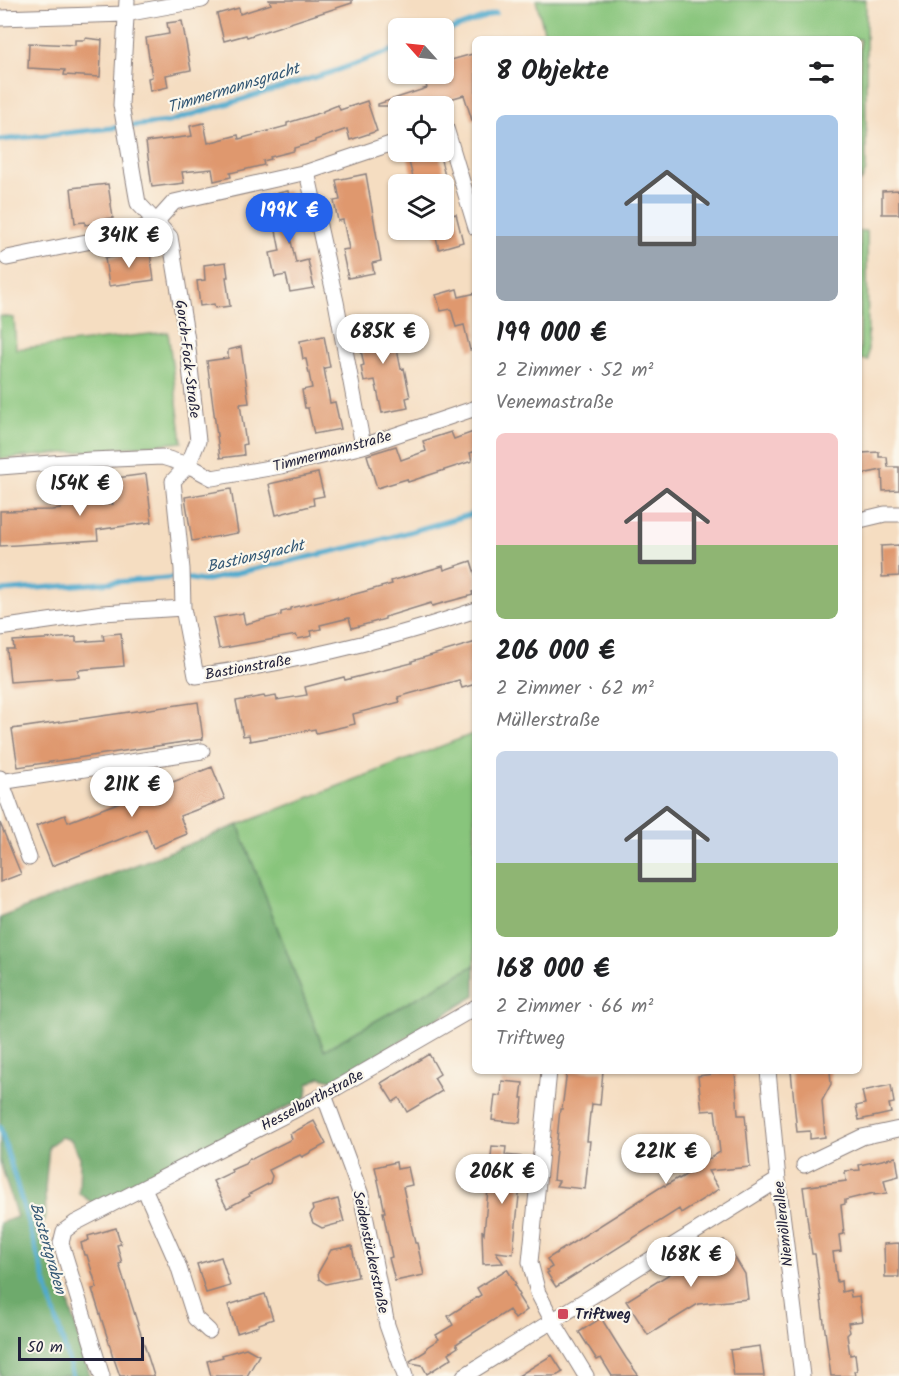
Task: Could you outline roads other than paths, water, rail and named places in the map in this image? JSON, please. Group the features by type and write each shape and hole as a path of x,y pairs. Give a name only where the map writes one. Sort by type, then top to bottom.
{"street":[{"path":"0,18 202,0"},
{"name":"Gorch-Fock-Straße","path":"126,7 121,105 138,203 170,237 187,339 198,441 188,465 173,481 183,608"},
{"path":"7,258 131,233 156,222 174,202 307,172 388,145"},
{"path":"454,152 472,214"},
{"path":"307,172 336,302 363,446"},
{"name":"Timmermannstraße","path":"188,465 212,478 280,466 363,446 472,409"},
{"path":"0,467 91,460 162,458 188,465"},
{"path":"862,520 885,514 899,514"},
{"path":"0,628 103,613 183,608"},
{"name":"Bastionstraße","path":"183,608 195,676 269,665 343,649 472,611"},
{"path":"29,858 0,780 202,750"},
{"name":"Hesselbarthstraße","path":"102,1376 61,1243 64,1231 75,1223 324,1095 472,1009"},
{"path":"549,1074 530,1262 538,1293 586,1376"},
{"name":"Niemöllerallee","path":"768,1074 778,1180 802,1376"},
{"name":"Seidenstückerstraße","path":"324,1095 361,1195 387,1325 405,1376"},
{"path":"804,1164 862,1137 899,1129"},
{"path":"464,1376 778,1180"},
{"path":"144,1188 178,1265 195,1318 209,1331"}],"waterway":[{"name":"Timmermannsgracht","path":"454,28 496,13"},
{"name":"Timmermannsgracht","path":"0,140 168,122 332,72 388,52"},
{"name":"Bastionsgracht","path":"0,591 179,577 203,581 374,542 472,514"},
{"name":"Bastertgraben","path":"0,1127 73,1376"}],"place":[{"name":"Triftweg","path":"563,1314"}]}
